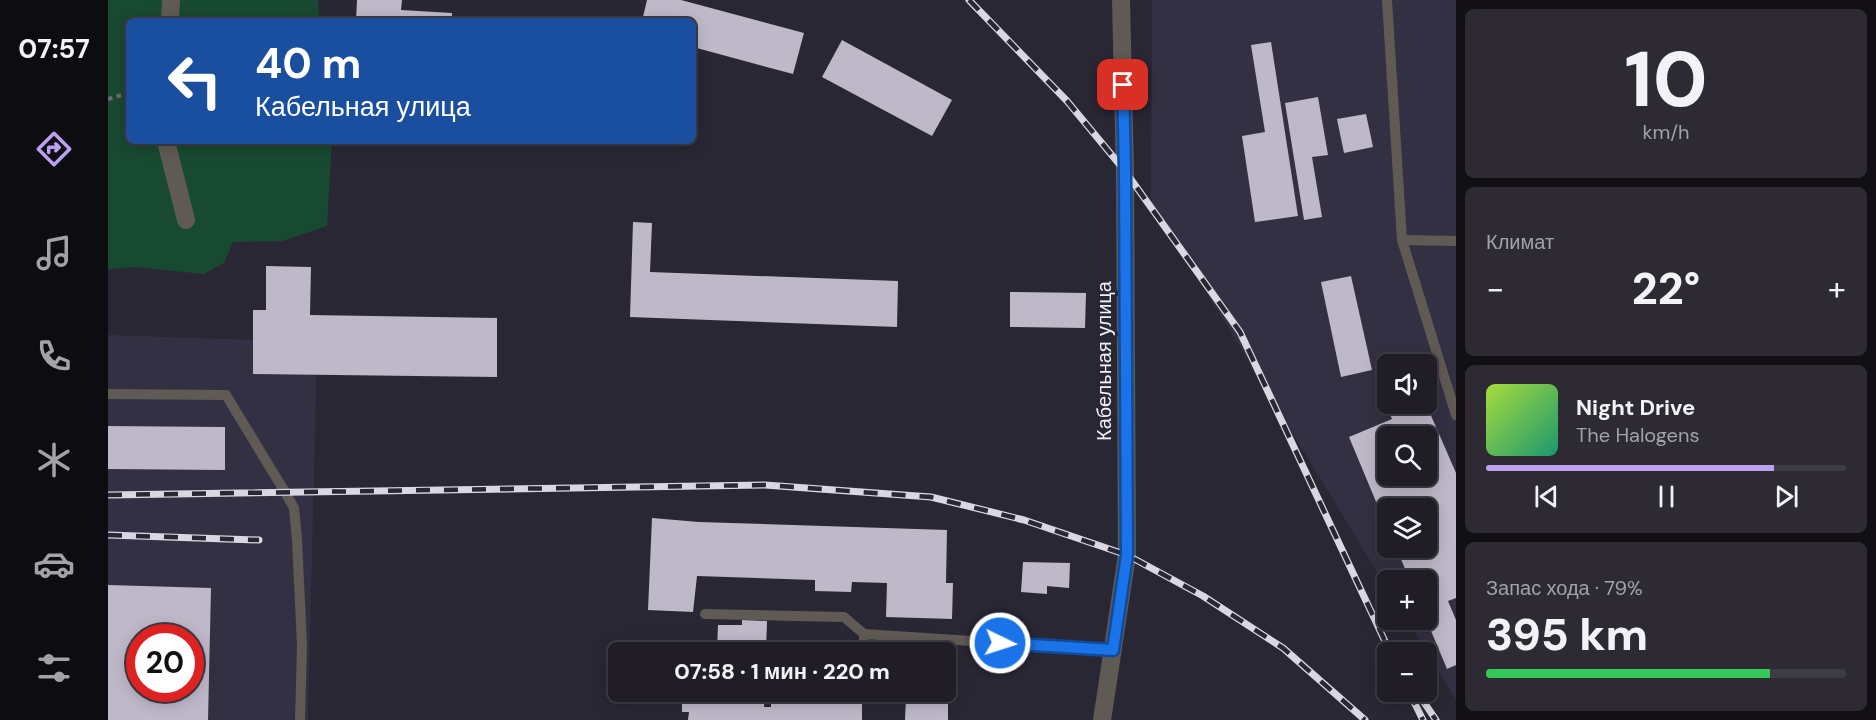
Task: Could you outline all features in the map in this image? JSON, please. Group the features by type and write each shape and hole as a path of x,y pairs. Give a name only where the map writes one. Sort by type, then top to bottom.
{"street":[{"path":"170,18 171,0"},
{"name":"Кабельная улица","path":"1102,720 1127,555 1125,171 1121,0"},
{"path":"167,144 186,220"}],"lane":[{"path":"1387,0 1402,240 1456,416"},
{"path":"1402,240 1456,241"},
{"path":"108,393 226,395 294,508 302,645 300,720"},
{"path":"705,614 844,617 864,634 1113,650"},
{"path":"864,634 864,642"}],"path":[{"path":"108,99 126,94"}],"shaded area":[{"path":"1152,0 1456,0 1456,700 1437,669 1437,642 1420,642 1413,630 1437,630 1437,570 1377,572 1151,201"},
{"path":"108,335 317,342 308,720 108,720"}],"green space":[{"path":"108,0 319,0 320,18 126,18 126,144 332,144 327,226 282,241 233,242 224,263 204,274 135,267 108,269"}],"building":[{"path":"357,0 402,0 401,10 452,13 452,18 356,18"},
{"path":"647,0 681,0 804,33 793,74 696,48 696,18 643,18"},
{"path":"842,40 952,100 932,136 822,77"},
{"path":"1271,42 1298,216 1255,222 1242,136 1265,132 1251,45"},
{"path":"1318,97 1328,155 1312,157 1322,217 1304,220 1285,103"},
{"path":"1366,114 1373,147 1344,153 1337,119"},
{"path":"633,222 652,223 650,272 898,281 897,327 630,317"},
{"path":"266,266 311,267 310,315 497,318 497,377 253,374 253,310 266,310"},
{"path":"1351,276 1372,370 1341,377 1321,282"},
{"path":"1010,292 1086,293 1085,328 1010,327"},
{"path":"1390,414 1430,414 1436,426 1377,426 1377,486 1437,486 1437,429 1456,473 1456,598 1448,601 1456,620 1456,665 1447,669 1431,630 1437,630 1437,570 1406,570 1400,558 1437,558 1437,498 1377,498 1377,504 1349,437 1392,419"},
{"path":"108,426 225,427 225,470 108,469"},
{"path":"652,518 699,522 947,530 946,583 953,583 952,619 886,617 887,583 852,582 851,592 815,591 815,580 697,576 693,612 648,610"},
{"path":"1023,562 1070,563 1069,588 1047,586 1047,594 1021,592"},
{"path":"108,585 211,588 208,720 108,720"},
{"path":"742,620 767,621 766,642 717,642 718,625 742,625"},
{"path":"682,702 764,702 764,707 771,707 771,702 862,702 862,720 688,720 689,712 682,712"},
{"path":"906,702 948,702 948,720 905,720"}],"railway":[{"path":"969,0 1067,101 1125,171 1240,332 1385,642"},
{"path":"108,495 765,485 931,497 1024,520 1127,555 1203,596 1283,648 1365,720"},
{"path":"108,535 259,540"},
{"path":"1414,702 1423,720"},
{"path":"1424,702 1436,720"}],"route":[{"path":"1000,643 1113,650 1127,555 1123,85"}]}
